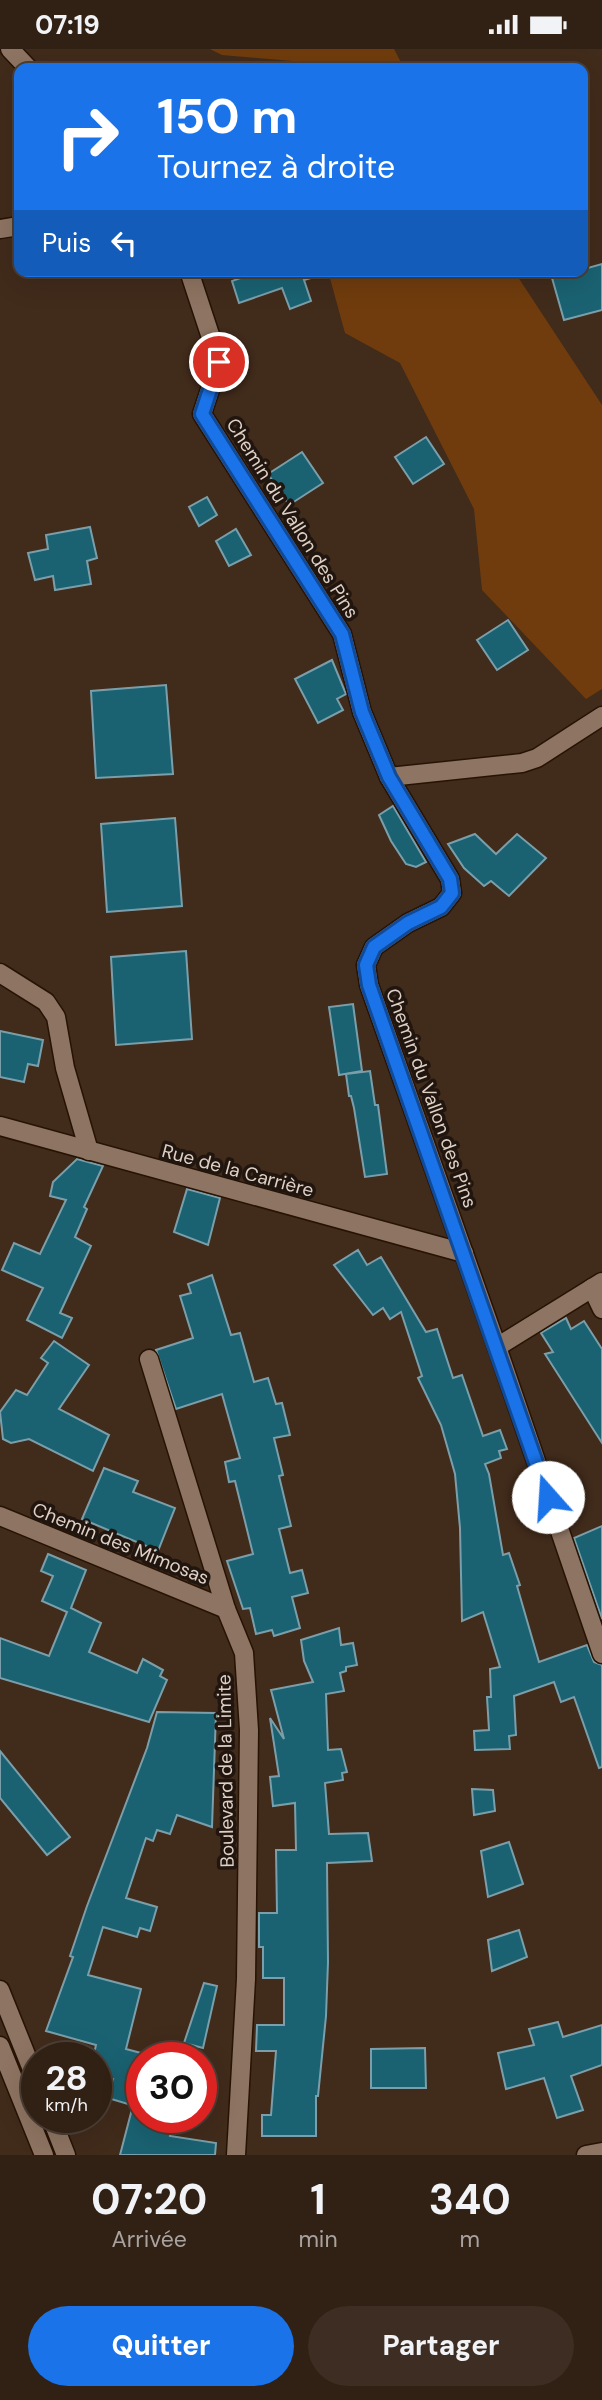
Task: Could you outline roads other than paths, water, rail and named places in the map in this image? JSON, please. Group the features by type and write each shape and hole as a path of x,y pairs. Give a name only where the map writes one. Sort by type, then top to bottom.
{"street":[{"path":"10,49 23,63"},
{"name":"Chemin du Vallon des Pins","path":"191,277 219,362 202,414 342,634 362,712 389,777 450,879 452,893 441,907 408,923 374,947 366,965 369,985 602,1654"},
{"path":"389,777 522,763 537,758 602,716"},
{"path":"0,973 46,1002 56,1017 65,1068 89,1151"},
{"name":"Rue de la Carrière","path":"0,1126 464,1253"},
{"path":"497,1347 597,1285 602,1309"},
{"name":"Boulevard de la Limite","path":"149,1359 226,1609 244,1653 249,1730 246,1979 236,2155"},
{"name":"Chemin des Mimosas","path":"0,1516 226,1609"},
{"path":"0,1990 21,2042"},
{"path":"0,2046 44,2155"},
{"path":"57,2133 66,2155"},
{"path":"586,2155 602,2151"}]}
